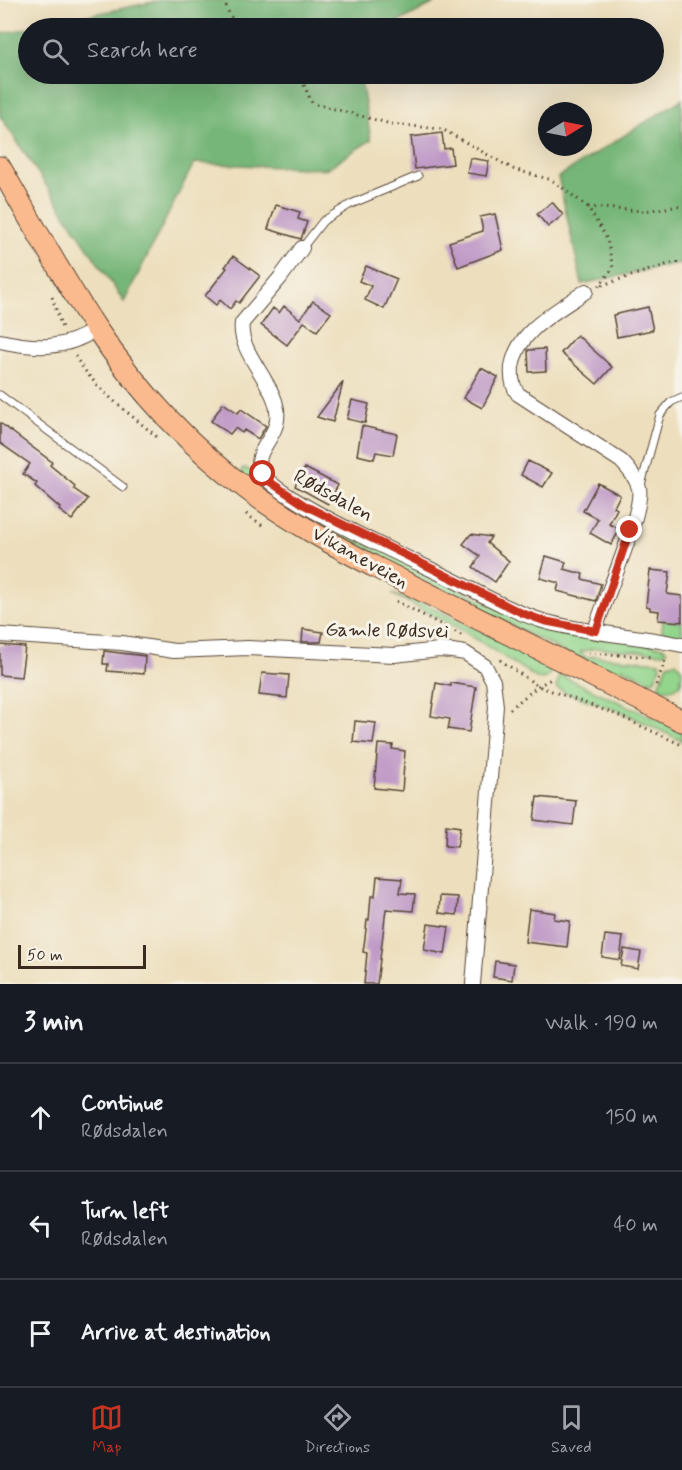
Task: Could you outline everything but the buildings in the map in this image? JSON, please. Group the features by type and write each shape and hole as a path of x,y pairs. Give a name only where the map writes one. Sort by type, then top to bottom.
{"main road":[{"name":"Vikaneveien","path":"0,167 96,329 152,400 190,440 251,492 325,540 410,586 682,721"}],"street":[{"name":"Rødsdalen","path":"302,248 242,323 241,337 244,345 266,380 278,414 276,429 259,455 259,464 263,474 270,482 306,506 522,613 544,621 679,651"},
{"path":"586,291 528,333 513,361 512,383 518,394 621,461 630,471 640,490 630,530 596,631"},
{"path":"0,341 43,348 67,344 96,329"},
{"name":"Gamle Rødsvei","path":"0,635 122,644 174,651 259,648 394,655 439,650 465,653 475,658 490,672 495,694 495,721 473,984"}],"lane":[{"path":"302,248 322,220 359,200 418,176"},
{"path":"0,394 123,487"},
{"path":"640,490 660,415 671,402 682,397"}],"path":[{"path":"224,0 232,18"},
{"path":"303,84 312,103 391,124 442,129 513,169 552,180 588,207 607,239 613,268 600,285"},
{"path":"588,207 643,211 682,206"},
{"path":"586,291 682,262"},
{"path":"582,653 603,652 666,658 679,651"},
{"path":"656,685 666,658"},
{"path":"495,721 538,686 550,681 556,674"}],"green space":[{"path":"162,0 440,0 406,18 76,18"},
{"path":"18,30 18,84 362,84 371,140 326,169 194,163 124,302 0,116 0,34"},
{"path":"682,99 682,266 679,263 582,284 558,177"},
{"path":"246,468 305,510 528,623 663,647 667,651 665,653 597,648 580,652 586,658 593,656 660,662 661,667 654,680 650,681 623,668 620,672 594,667 421,580 326,527 242,474 242,469"},
{"path":"392,594 427,605 547,664 550,674 546,678 538,679 462,630"},
{"path":"663,620 682,622 682,637 662,632"},
{"path":"676,662 682,669 681,684 670,689 658,688 668,664"},
{"path":"560,675 682,731 682,741 622,712 556,688"}],"route":[{"path":"263,474 270,482 306,506 345,527 522,613 544,621 596,631 630,530"}]}
